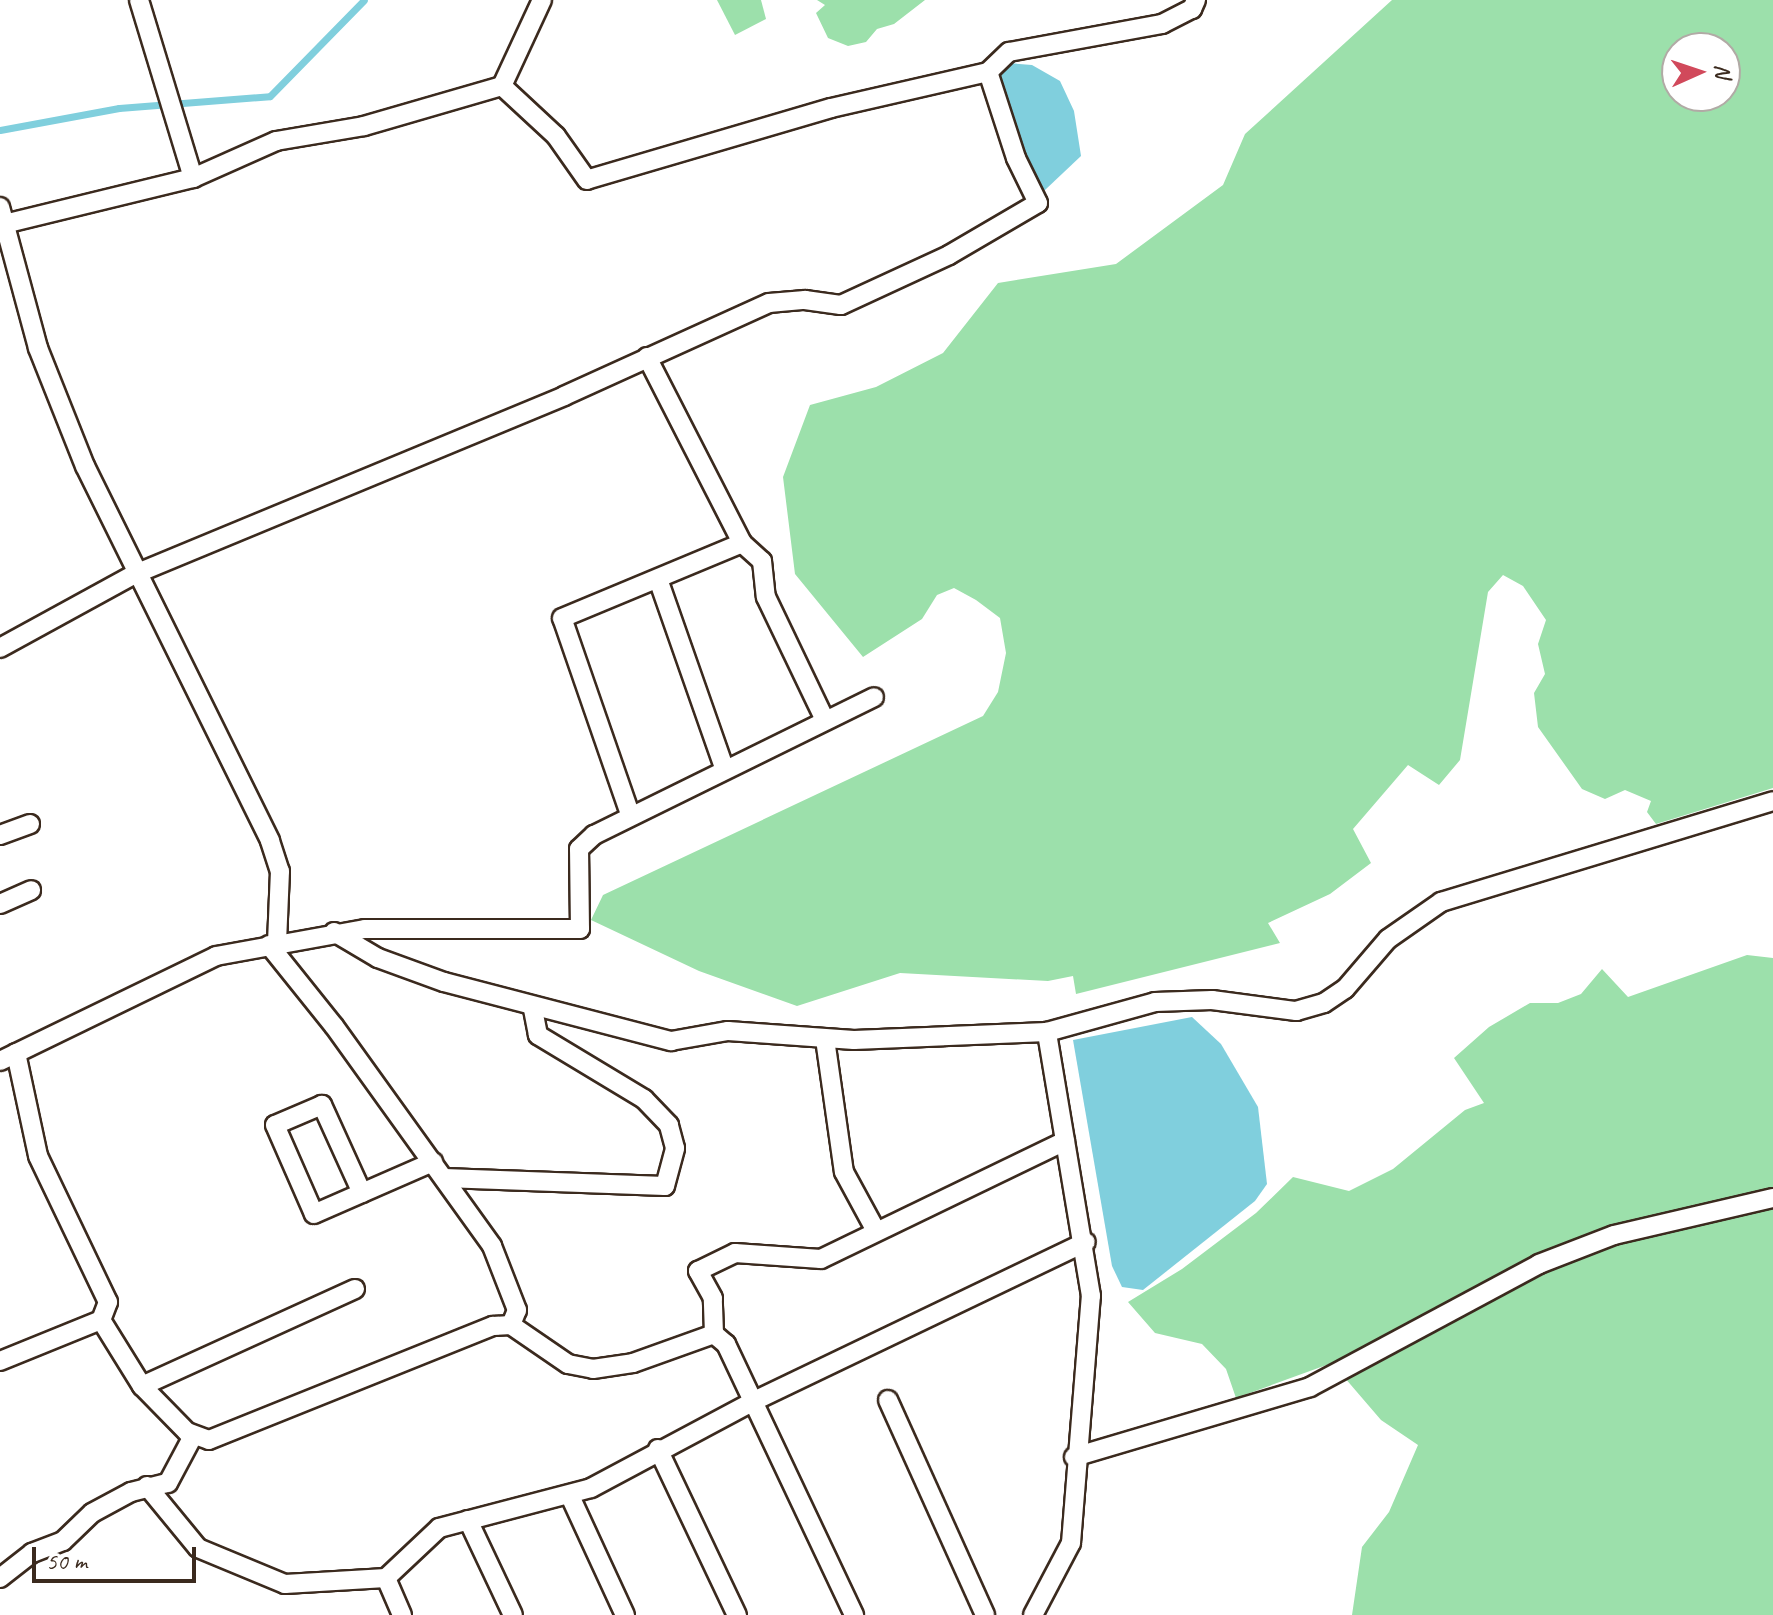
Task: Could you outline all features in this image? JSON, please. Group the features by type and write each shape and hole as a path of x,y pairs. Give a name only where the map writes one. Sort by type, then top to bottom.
{"street":[{"path":"139,0 168,104 193,178"},
{"path":"511,1325 517,1310 498,1259 433,1162 273,944 280,871 270,841 135,574 38,348 1,219 193,178 276,141 364,126 502,86 542,0"},
{"path":"502,86 556,136 587,180 831,108 930,89 988,72 1009,52 1162,24 1192,9 1196,0"},
{"path":"0,648 135,574 769,303 805,300 841,305 949,255 1038,203 1016,158 988,72"},
{"path":"647,357 742,543 762,561 766,597 825,720"},
{"path":"630,814 562,618 742,543"},
{"path":"658,579 724,767"},
{"path":"0,1361 101,1320 108,1302 38,1156 8,1057 216,956 334,932 580,929 579,849 630,814 874,697"},
{"path":"334,932 378,958 533,1009 671,1041 728,1031 825,1039 1047,1032 1155,1002 1212,1000 1296,1011 1324,1003 1345,989 1410,920 1441,902 1773,801"},
{"path":"0,835 30,824"},
{"path":"0,904 31,890"},
{"path":"444,1178 665,1186 675,1148 669,1125 644,1099 538,1035 533,1009"},
{"path":"1033,1615 1071,1543 1074,1457 1091,1296 1086,1242 1047,1032"},
{"path":"825,1039 844,1172 876,1231"},
{"path":"362,1193 322,1105 275,1125 314,1214 433,1162"},
{"path":"831,1615 851,1611 726,1344 714,1334 713,1298 698,1271 735,1253 821,1259 1065,1141"},
{"path":"1074,1457 1310,1387 1539,1264 1614,1235 1773,1198"},
{"path":"147,1486 198,1548 285,1584 386,1578 439,1528 570,1496 752,1402 1086,1242"},
{"path":"142,1386 355,1289"},
{"path":"101,1320 142,1386 193,1436 225,1436 493,1326 511,1325 568,1364 593,1369 633,1363 714,1334"},
{"path":"888,1400 985,1615"},
{"path":"0,1578 32,1553 63,1541 92,1513 147,1486 168,1483 193,1436"},
{"path":"658,1449 737,1615"},
{"path":"570,1496 625,1615"},
{"path":"468,1520 513,1615"},
{"path":"386,1578 402,1615"}],"green space":[{"path":"717,0 761,0 766,19 735,35"},
{"path":"817,0 925,0 894,24 877,29 866,42 848,46 828,38 816,13 825,5"},
{"path":"1392,0 1773,0 1773,788 1656,824 1647,812 1651,801 1625,790 1605,799 1582,789 1538,727 1534,693 1545,674 1538,644 1546,620 1523,586 1503,575 1488,592 1460,760 1439,785 1408,765 1353,829 1371,863 1330,894 1268,923 1280,943 1076,994 1073,976 1048,981 900,973 797,1006 699,971 591,920 603,895 983,716 998,692 1006,653 1000,618 976,600 954,588 937,595 922,619 863,657 795,574 783,477 810,405 876,387 943,353 998,283 1116,264 1223,185 1245,134"},
{"path":"1747,955 1773,958 1773,1615 1352,1615 1362,1547 1389,1512 1418,1445 1381,1420 1332,1363 1236,1398 1226,1369 1202,1344 1155,1333 1128,1302 1182,1269 1256,1213 1293,1177 1349,1191 1393,1169 1465,1110 1484,1103 1454,1058 1489,1027 1530,1003 1558,1003 1581,994 1602,969 1628,997"}],"water":[{"path":"1008,63 1032,65 1060,81 1074,111 1081,156 1045,190 1036,188 1007,110 998,72"},
{"path":"1192,1017 1221,1044 1258,1107 1267,1184 1255,1201 1143,1290 1122,1287 1112,1266 1073,1040"}],"waterway":[{"path":"0,130 119,108 270,96 364,0"}]}
